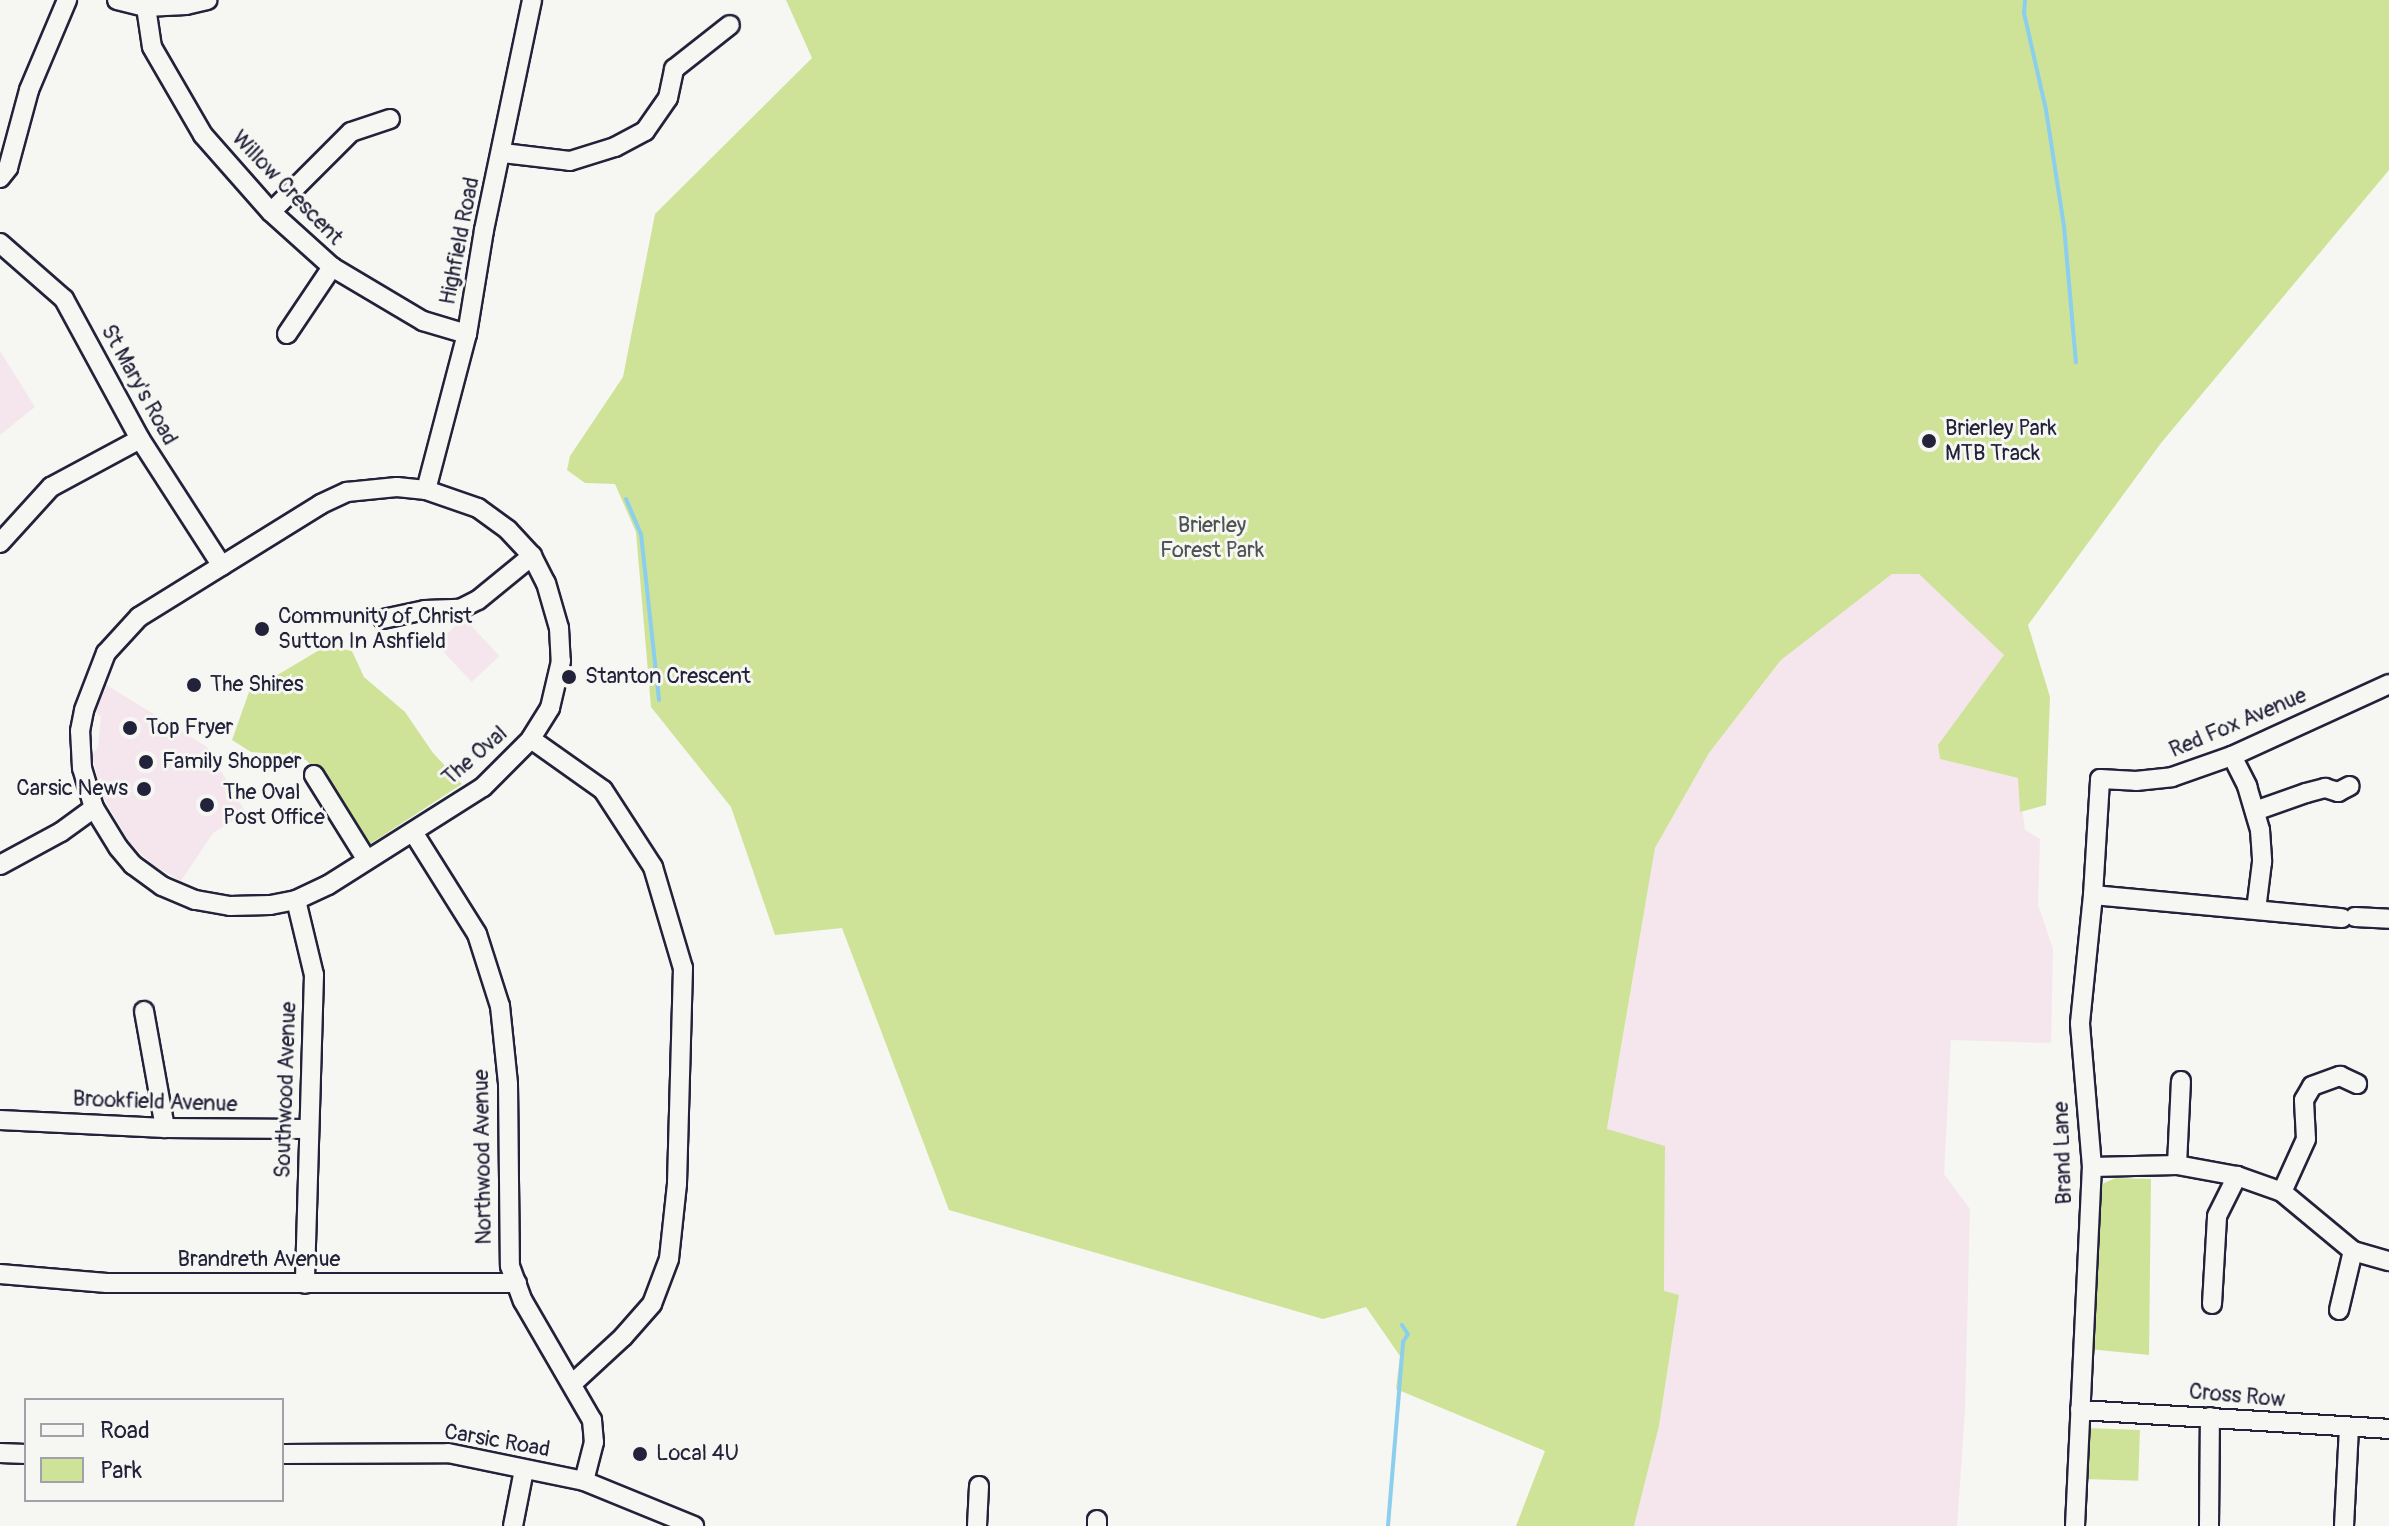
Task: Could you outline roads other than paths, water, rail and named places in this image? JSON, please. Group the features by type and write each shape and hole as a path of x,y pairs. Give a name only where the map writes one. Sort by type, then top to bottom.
{"street":[{"path":"0,178 8,168 29,90 67,0"},
{"path":"117,0 146,7 186,5 207,0"},
{"name":"Highfield Road","path":"426,490 467,334 484,230 503,153 532,0"},
{"name":"Willow Crescent","path":"146,7 152,47 203,135 271,212 332,267 423,321 467,334"},
{"path":"503,153 570,161 615,147 645,131 668,98 674,69 730,25"},
{"path":"271,212 351,132 390,119"},
{"name":"St Mary's Road","path":"0,243 64,299 140,439 222,566"},
{"path":"287,334 332,267"},
{"path":"0,543 51,487 140,439"},
{"name":"The Oval","path":"371,488 426,490 478,508 508,530 532,556 555,607 561,661 550,708 531,739 483,787 367,860 296,900 270,905 230,906 195,900 168,890 133,865 94,808 82,768 80,731 87,697 106,653 139,617 299,517 347,492 371,488"},
{"path":"383,619 425,610 460,609 478,600 532,556"},
{"name":"Red Fox Avenue","path":"2100,779 2136,781 2172,777 2232,756 2389,684"},
{"path":"531,739 603,790 653,867 683,968 677,1184 669,1259 652,1304 573,1383"},
{"path":"2232,756 2255,811 2262,851 2256,910"},
{"path":"314,775 367,860"},
{"name":"Brand Lane","path":"2075,1526 2092,1167 2080,1023 2093,895 2100,779"},
{"path":"2255,811 2306,793 2325,788 2338,792 2350,786"},
{"path":"0,865 61,832 94,808"},
{"name":"Northwood Avenue","path":"413,832 477,934 500,1006 508,1084 509,1255 523,1301 592,1420 594,1442 584,1481"},
{"path":"2093,895 2389,919"},
{"name":"Southwood Avenue","path":"296,900 314,975 305,1284"},
{"path":"144,1011 165,1128"},
{"path":"2282,1192 2306,1139 2304,1100 2312,1086 2340,1076 2357,1084"},
{"path":"2177,1165 2181,1081"},
{"name":"Brookfield Avenue","path":"0,1120 165,1128 308,1129"},
{"path":"2092,1167 2177,1165 2237,1176 2282,1192 2353,1251 2389,1261"},
{"path":"2212,1304 2217,1216 2237,1176"},
{"path":"2339,1310 2353,1251"},
{"name":"Brandreth Avenue","path":"0,1274 107,1283 517,1283"},
{"name":"Cross Row","path":"2080,1410 2389,1429"},
{"path":"2209,1526 2210,1417"},
{"path":"2344,1526 2349,1428"},
{"path":"0,1453 24,1454"},
{"name":"Carsic Road","path":"284,1454 448,1453 584,1481 694,1526"},
{"path":"513,1526 524,1470"},
{"path":"977,1526 979,1486"}],"waterway":[{"path":"2025,0 2024,13 2046,110 2064,226 2076,362"},
{"path":"626,499 641,534 659,700"},
{"path":"1388,1526 1403,1342 1408,1334 1402,1325"}],"place":[{"name":"Brierley Park MTB Track","path":"1929,441"},
{"name":"Community of Christ Sutton In Ashfield","path":"262,629"},
{"name":"Stanton Crescent","path":"569,677"},
{"name":"The Shires","path":"194,685"},
{"name":"Top Fryer","path":"130,728"},
{"name":"Family Shopper","path":"146,762"},
{"name":"Carsic News","path":"144,789"},
{"name":"The Oval Post Office","path":"207,805"},
{"name":"Local 4U","path":"640,1454"}],"park label":[{"name":"Brierley Forest Park","path":"1212,538"}]}
